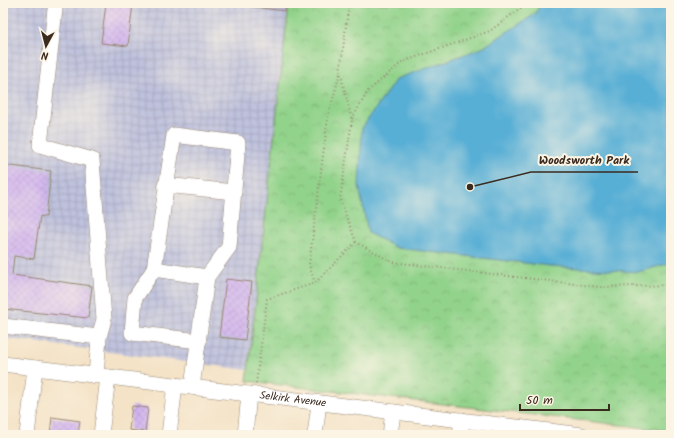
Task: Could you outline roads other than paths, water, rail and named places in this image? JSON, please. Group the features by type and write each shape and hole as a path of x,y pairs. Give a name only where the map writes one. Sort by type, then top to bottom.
{"street":[{"path":"55,9 40,145 92,160 104,319 99,337 102,376 101,435"},
{"path":"192,387 199,341 207,277 229,247 238,143 174,135 165,185 154,269 135,298 132,333 199,341"},
{"path":"165,185 234,192"},
{"path":"154,269 207,277"},
{"path":"3,326 99,337"},
{"name":"Selkirk Avenue","path":"3,364 393,412 461,428 582,435"},
{"path":"27,435 35,368"},
{"path":"169,435 175,385"},
{"path":"244,435 252,394"},
{"path":"315,435 319,403"},
{"path":"390,435 393,412"}],"water":[{"path":"541,3 671,3 671,263 638,272 550,266 397,248 368,233 359,186 362,128 396,79 482,48 535,14"}],"place":[{"name":"Woodsworth Park","path":"470,187"}]}
